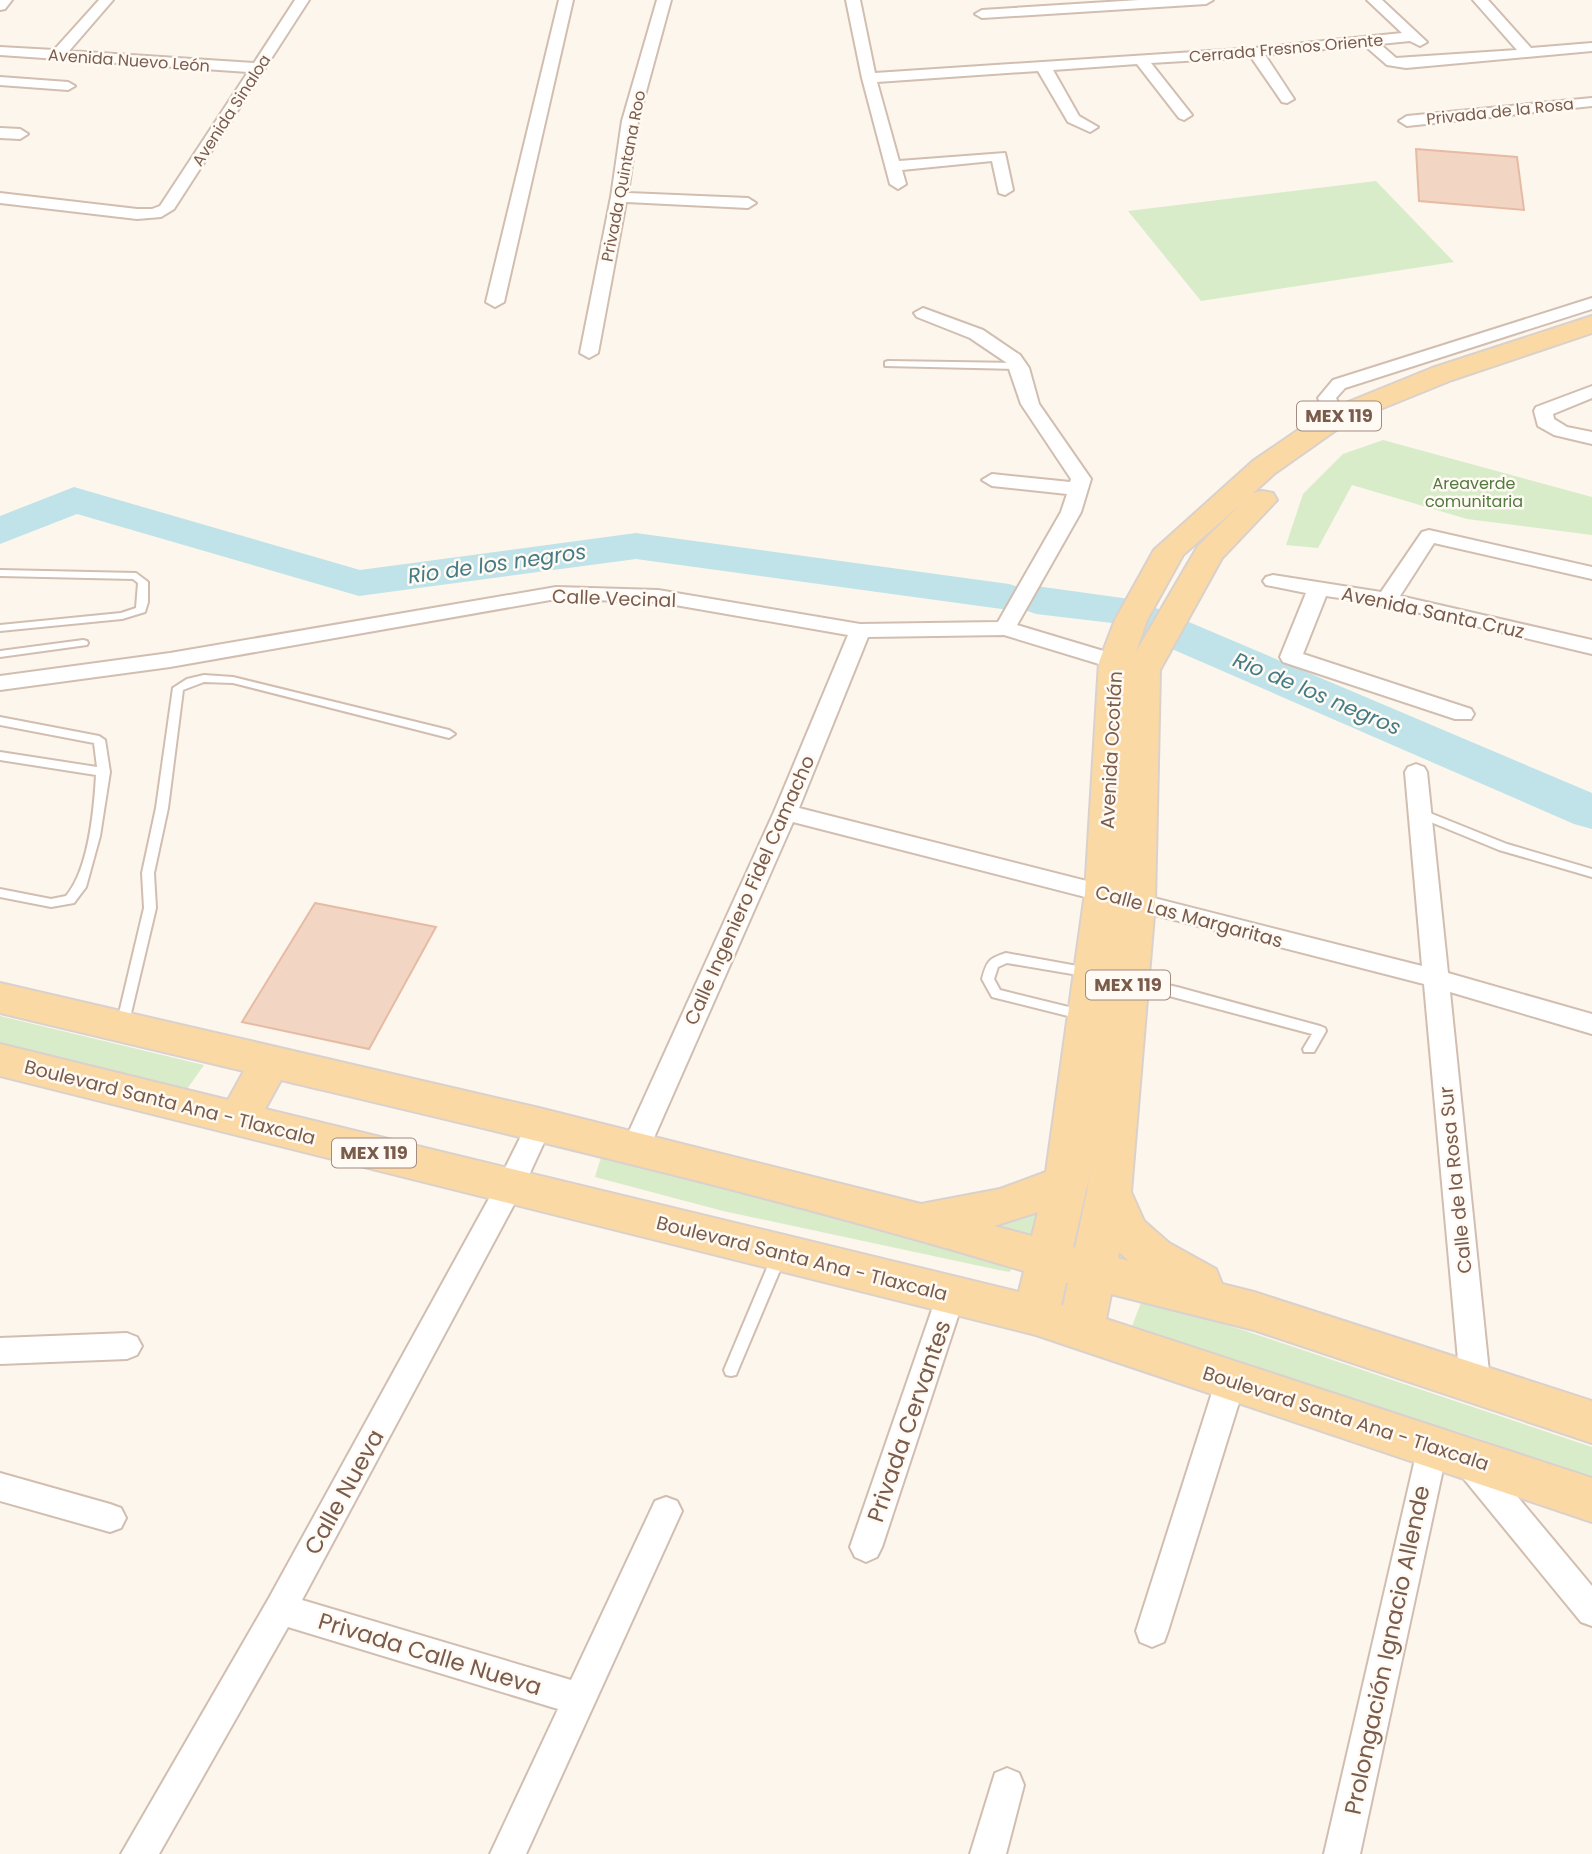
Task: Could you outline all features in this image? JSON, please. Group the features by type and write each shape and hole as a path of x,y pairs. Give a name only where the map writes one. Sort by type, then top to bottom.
{"main road":[{"name":"Avenida Ocotlán","path":"1081,1330 1108,1192 1111,977 1120,898 1136,651 1144,596 1170,550 1264,467 1336,417 1442,374 1592,324"},
{"name":"Avenida Ocotlán","path":"1136,651 1179,607 1209,553 1294,469 1344,433 1459,385 1592,341"},
{"name":"Avenida Ocotlán","path":"1036,1316 1066,1182 1088,1016 1111,977"},
{"path":"0,998 539,1125 914,1220 1049,1260 1255,1311 1592,1422"},
{"name":"Boulevard Santa Ana - Tlaxcala","path":"0,1060 1036,1316 1592,1500"},
{"path":"238,1120 271,1062"},
{"path":"914,1220 968,1216 1020,1202 1066,1182"},
{"path":"1108,1192 1128,1233 1153,1256 1255,1311"}],"street":[{"path":"0,6 5,0"},
{"path":"58,55 106,0"},
{"name":"Avenida Sinaloa","path":"0,198 155,214 166,209 302,0"},
{"path":"495,302 566,0"},
{"name":"Privada Quintana Roo","path":"589,354 619,197 630,121 664,0"},
{"path":"853,0 869,78 898,184"},
{"path":"982,14 1206,0"},
{"path":"1374,0 1440,60"},
{"path":"1480,0 1527,52"},
{"name":"Cerrada Fresnos Oriente","path":"869,78 1255,52 1413,36"},
{"path":"1369,42 1397,64 1592,47"},
{"name":"Avenida Nuevo León","path":"0,51 258,68"},
{"path":"1255,52 1287,99"},
{"path":"1140,59 1184,115"},
{"path":"1043,66 1073,119 1090,127"},
{"path":"0,81 68,86"},
{"name":"Privada de la Rosa","path":"1407,121 1592,102"},
{"path":"0,133 20,134"},
{"path":"893,166 999,156 1004,190"},
{"path":"619,197 748,203"},
{"path":"1336,417 1327,398 1339,384 1592,303"},
{"path":"923,313 946,319 981,337 1019,366 1028,402 1069,457 1081,479 1071,512 1004,628"},
{"path":"1592,391 1543,411 1545,422 1561,431 1592,438"},
{"path":"992,480 1078,489"},
{"path":"1387,599 1429,536 1592,573"},
{"name":"Avenida Santa Cruz","path":"1273,581 1387,599 1592,647"},
{"path":"1319,587 1291,657 1463,714"},
{"name":"Calle Vecinal","path":"0,683 170,660 556,593 658,596 860,631 1004,628 1136,651"},
{"name":"Calle Ingeniero Fidel Camacho","path":"635,1149 786,812 860,631"},
{"name":"Calle de la Rosa Sur","path":"1416,772 1475,1382"},
{"name":"Calle Las Margaritas","path":"786,812 1435,978 1592,1024"},
{"name":"Calle Nueva","path":"139,1854 280,1609 510,1186 539,1125"},
{"name":"Privada Cervantes","path":"866,1547 951,1295"},
{"path":"0,1351 127,1346"},
{"path":"1153,1631 1231,1380"},
{"path":"1449,1452 1592,1611"},
{"name":"Prolongación Ignacio Allende","path":"1342,1854 1449,1452"},
{"path":"0,1487 110,1518"},
{"path":"509,1854 667,1511"},
{"name":"Privada Calle Nueva","path":"280,1609 580,1699"},
{"path":"988,1854 1007,1785"}],"lane":[{"path":"888,364 1019,366"},
{"path":"0,573 136,576 143,582 144,602 141,610 122,616 0,628"},
{"path":"0,654 83,643"},
{"path":"122,1026 150,908 148,873 162,808 177,688 191,679 215,677 233,680 449,734"},
{"path":"0,721 99,740 103,750 104,772 89,856 79,887 70,900 51,903 0,893"},
{"path":"0,756 104,772"},
{"path":"1420,813 1503,847 1592,873"},
{"path":"1088,1016 996,994 988,979 992,964 1006,958 1111,977 1320,1031 1309,1049"},
{"path":"732,1370 781,1252"}],"green space":[{"path":"1376,181 1454,262 1201,301 1128,211"},
{"name":"Areaverde comunitaria","path":"1383,440 1592,497 1592,535 1467,519 1352,485 1318,548 1286,545 1303,494 1343,454"},
{"path":"0,1016 204,1065 187,1089 0,1044"},
{"path":"601,1157 688,1176 1015,1266 1009,1272 723,1211 595,1177"},
{"path":"1053,1206 1047,1241 991,1226"},
{"path":"1142,1300 1243,1330 1592,1447 1592,1478 1474,1437 1129,1334"}],"building":[{"path":"1416,149 1517,157 1524,210 1419,201"},
{"path":"315,903 436,927 369,1049 242,1022"}],"waterway":[{"name":"Rio de los negros","path":"0,531 74,500 359,583 636,546 1009,597"},
{"name":"Rio de los negros","path":"1036,600 1121,610 1592,812"}]}
